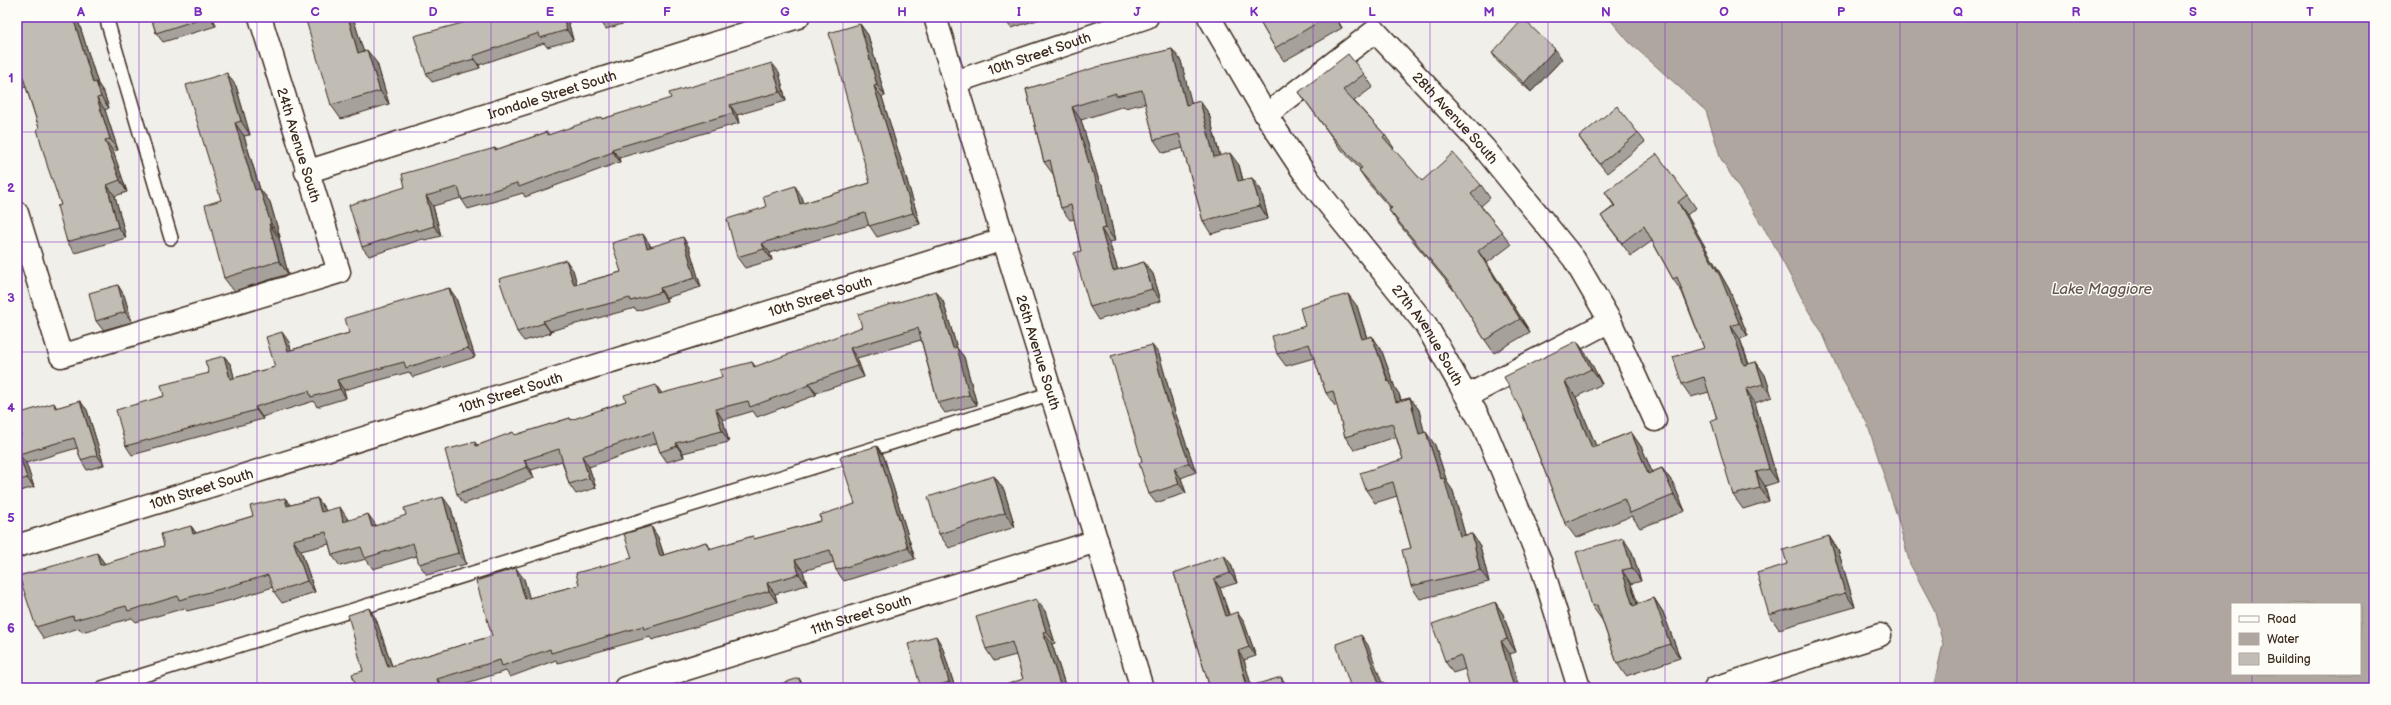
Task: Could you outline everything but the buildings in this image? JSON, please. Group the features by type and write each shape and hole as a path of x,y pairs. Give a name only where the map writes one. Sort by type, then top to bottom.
{"street":[{"name":"24th Avenue South","path":"17,213 61,356 339,272 306,172 260,17"},
{"name":"Irondale Street South","path":"306,172 798,17"},
{"name":"26th Avenue South","path":"935,17 1142,688"},
{"name":"10th Street South","path":"955,82 1147,17"},
{"name":"27th Avenue South","path":"1209,17 1266,115 1309,180 1426,325 1467,396 1484,427 1541,564 1580,688"},
{"name":"28th Avenue South","path":"1266,115 1375,31 1484,148 1569,253 1610,322 1655,420"},
{"name":"10th Street South","path":"17,546 1004,239"},
{"path":"1467,396 1610,322"},
{"name":"11th Street South","path":"625,688 1097,541"},
{"path":"1723,687 1880,635"}],"lane":[{"path":"106,17 171,238"},
{"path":"102,688 1052,393"}],"water":[{"name":"Lake Maggiore","path":"1608,17 2374,17 2374,688 1933,688 1943,644 1934,609 1910,564 1897,516 1867,423 1842,379 1822,332 1809,312 1773,243 1721,159 1706,111 1629,42"}]}
